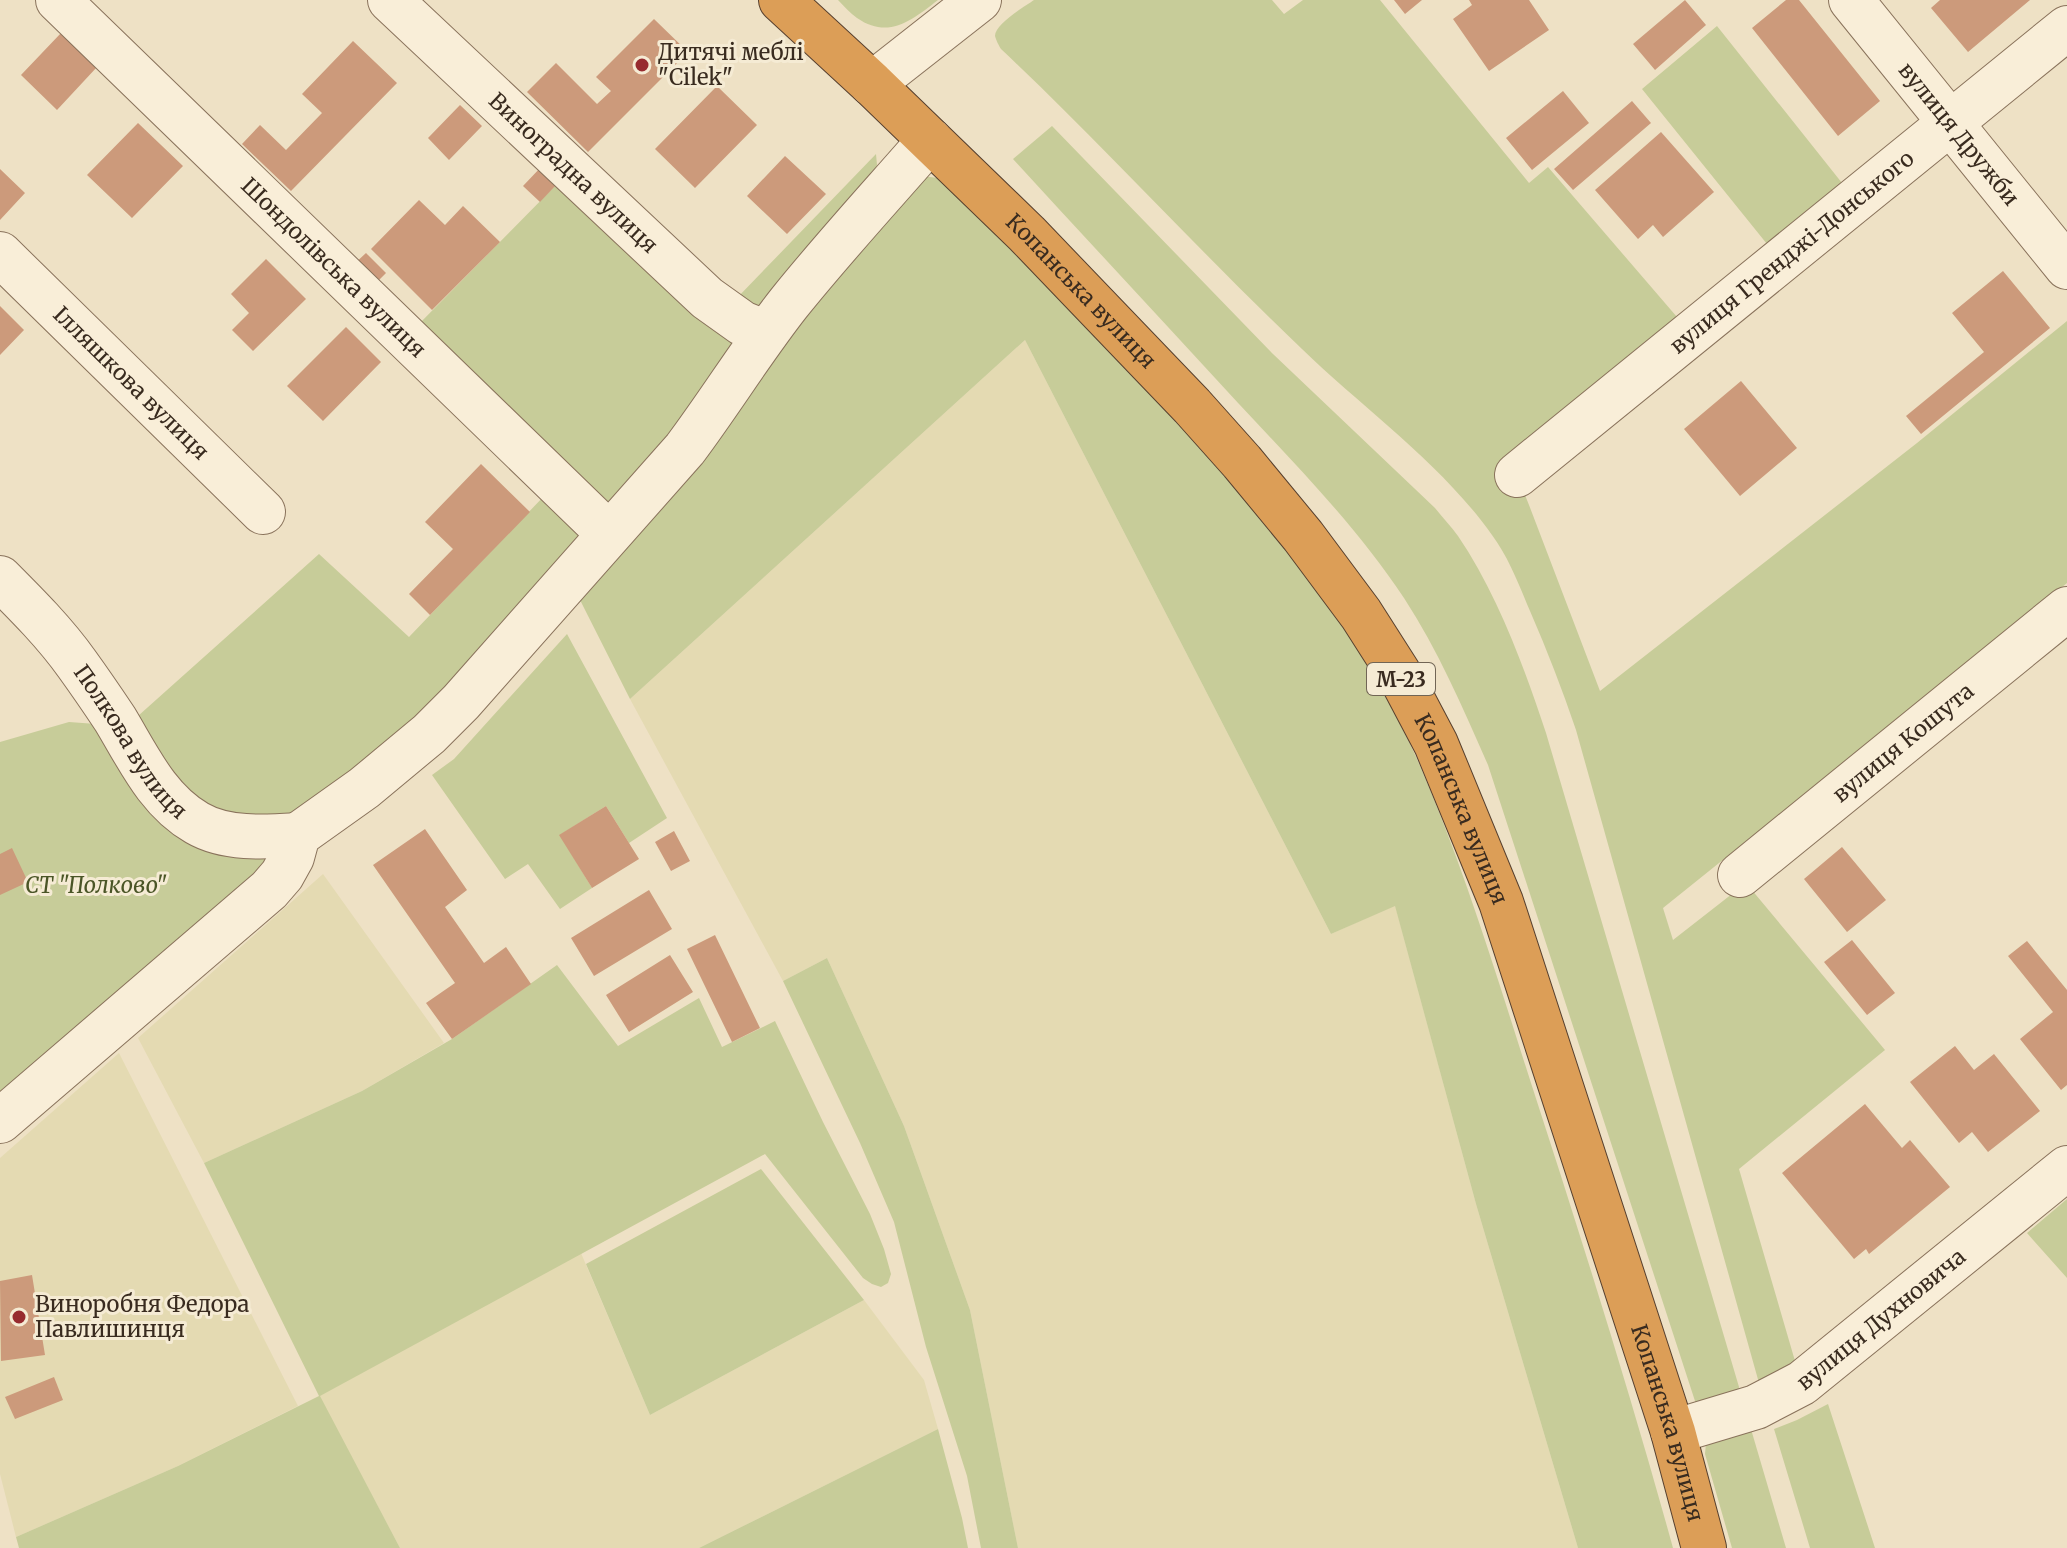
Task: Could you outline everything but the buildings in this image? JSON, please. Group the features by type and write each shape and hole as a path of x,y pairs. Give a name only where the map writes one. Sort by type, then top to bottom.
{"highway":[{"name":"Копанська вулиця","path":"781,0 1027,234 1242,462 1361,614 1398,672 1436,744 1501,902 1673,1432 1704,1548"}],"street":[{"name":"Шондолівська вулиця","path":"58,0 609,534"},
{"name":"Виноградна вулиця","path":"390,0 707,298 742,323 766,333"},
{"path":"872,84 979,0"},
{"name":"вулиця Дружби","path":"1851,0 2067,267"},
{"name":"вулиця Гренджі-Донського","path":"1517,475 2067,28"},
{"path":"0,1121 269,890 292,857 298,835 364,788 429,734 493,667 685,449 766,333 930,140"},
{"name":"Ілляшкова вулиця","path":"0,254 263,512"},
{"name":"Полкова вулиця","path":"0,578 75,660 149,778 173,805 198,824 228,834 254,837 298,835"},
{"name":"вулиця Кошута","path":"1740,875 2067,609"},
{"name":"вулиця Духновича","path":"1673,1432 1756,1407 1802,1383 2067,1168"}],"shaded area":[{"path":"1025,340 1331,934 1395,905 1476,1204 1578,1548 1018,1548 970,1310 904,1126 827,958 783,981 630,699"},
{"path":"323,874 444,1043 362,1091 204,1163 138,1038"},
{"path":"119,1053 298,1406 178,1466 16,1537 0,1474 0,1158"},
{"path":"581,1253 650,1415 864,1300 924,1380 938,1429 699,1548 400,1548 319,1396"}],"green space":[{"path":"838,0 938,0 900,25 880,27 857,18"},
{"path":"1034,0 1272,0 1284,14 1303,0 1380,0 1529,183 1548,167 1677,317 1505,456 1517,475 1600,691 1917,443 2067,321 2067,583 1663,908 1673,940 1746,883 1885,1050 1739,1169 1795,1361 1759,1383 1576,730 1509,562 1492,535 1450,484 1264,312 1001,49 996,31"},
{"path":"1717,26 1842,183 1767,244 1642,89"},
{"path":"1052,126 1273,354 1435,508 1458,536 1486,582 1519,657 1546,733 1739,1387 1738,1394 1696,1404 1488,765 1428,638 1386,572 1325,497 1013,159"},
{"path":"876,154 874,174 767,305 756,307 736,299"},
{"path":"922,176 938,178 985,224 1124,364 1241,490 1320,591 1392,709 1434,799 1478,920 1605,1315 1673,1548 1578,1548 1476,1204 1395,906 1331,934 1025,340 630,699 578,596 793,322"},
{"path":"559,182 740,343 609,511 417,326"},
{"path":"546,494 588,534 456,682 384,749 289,815 232,815 190,795 170,773 138,716 319,554 409,637"},
{"path":"567,634 667,818 629,843 606,806 560,835 592,888 560,909 528,864 505,879 432,775 454,759"},
{"name":"СТ \"Полково\"","path":"69,722 96,724 269,857 247,883 0,1095 0,742"},
{"path":"827,958 904,1126 970,1310 1018,1548 981,1548 967,1476 926,1347 894,1222 783,981"},
{"path":"557,965 618,1046 699,998 722,1047 775,1021 870,1214 891,1274 888,1283 881,1287 863,1278 765,1154 320,1396 400,1548 19,1548 16,1537 178,1466 319,1396 204,1163 362,1091 452,1039"},
{"path":"761,1169 864,1300 650,1415 586,1264"},
{"path":"2067,1199 2067,1278 2027,1233"},
{"path":"1828,1404 1875,1548 1810,1548 1774,1429"},
{"path":"1748,1419 1786,1548 1732,1548 1705,1454 1706,1443"},
{"path":"938,1429 968,1548 699,1548"}],"place":[{"name":"Дитячі меблі \"Cilek\"","path":"642,65"},
{"name":"Виноробня Федора Павлишинця","path":"19,1317"}]}
